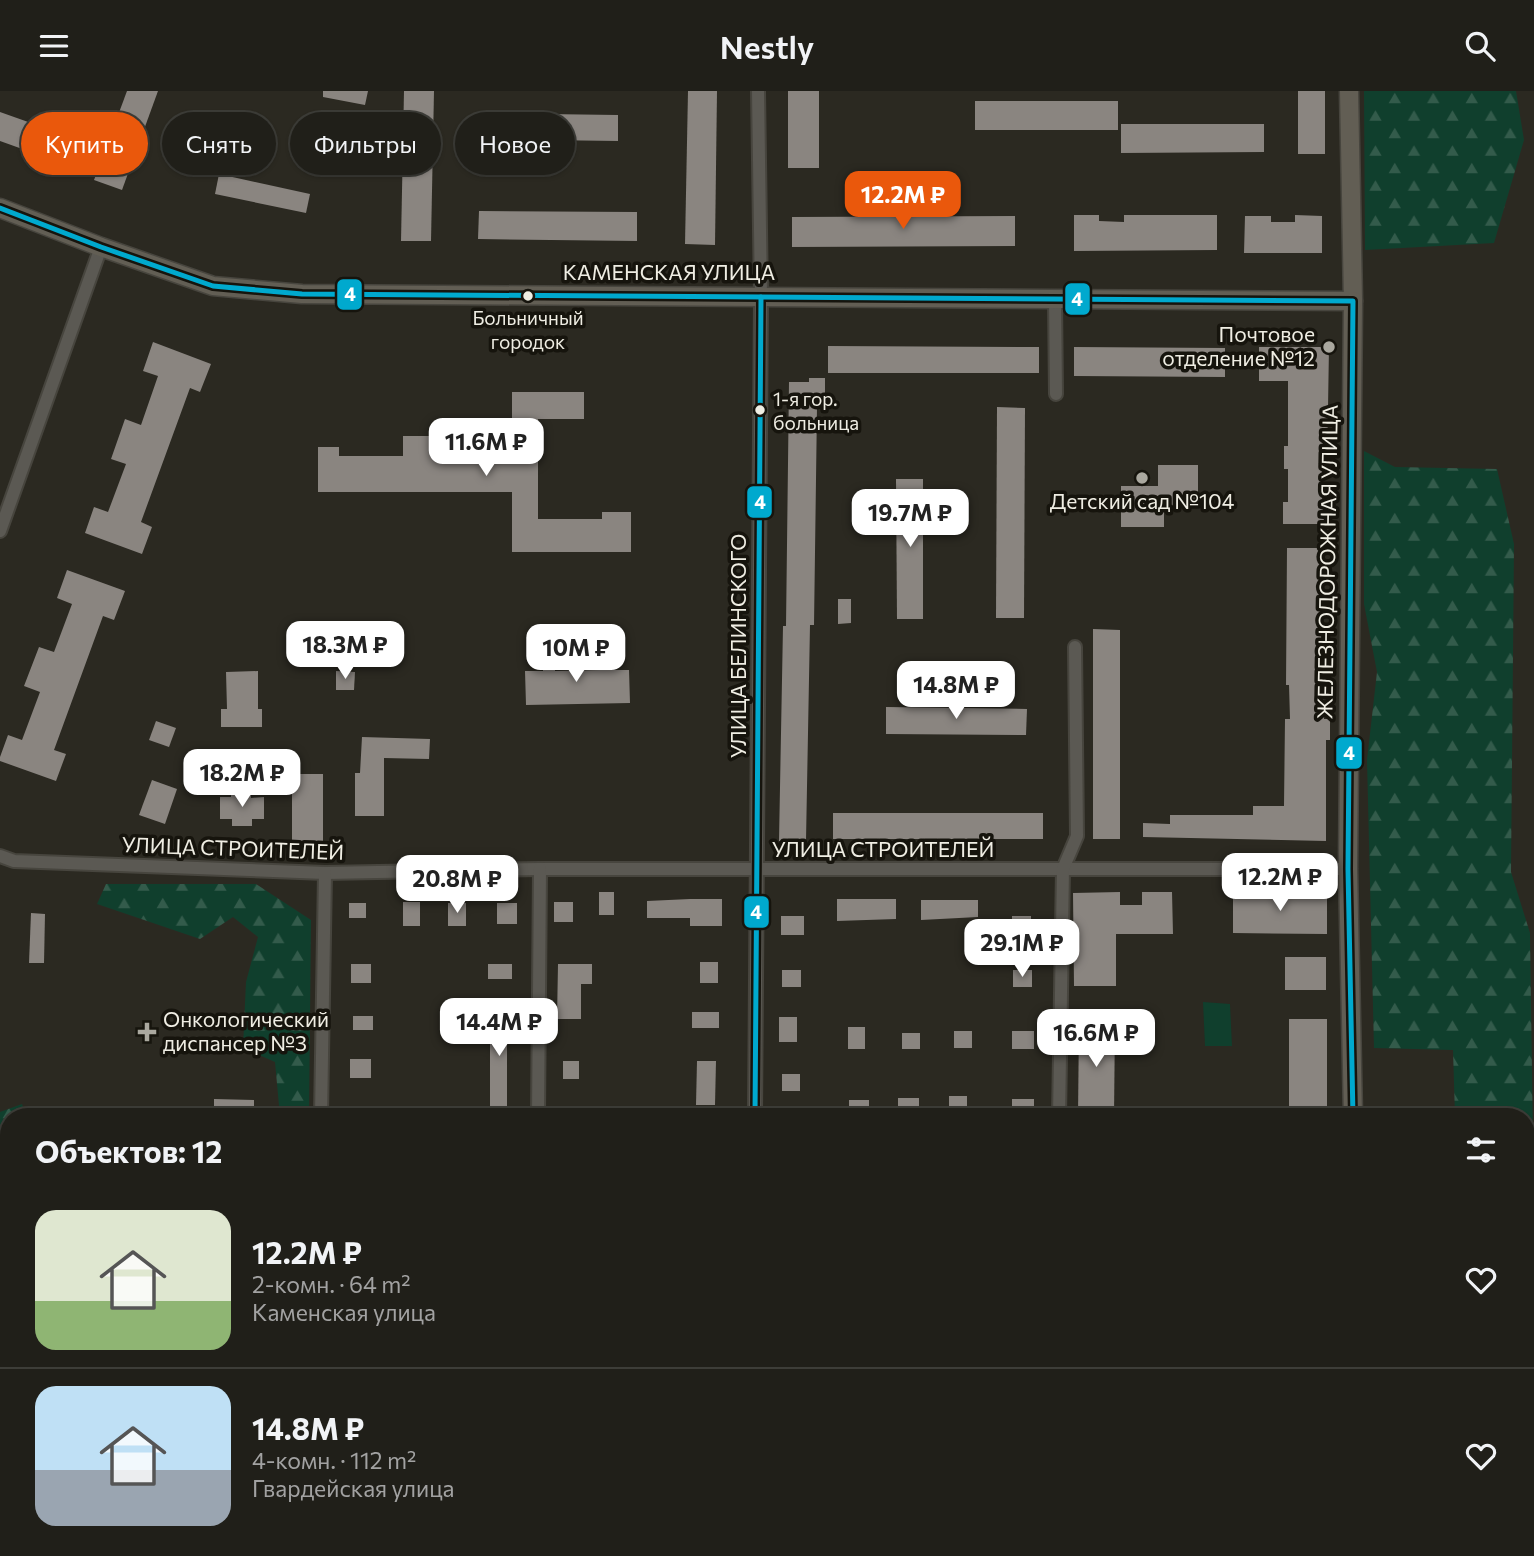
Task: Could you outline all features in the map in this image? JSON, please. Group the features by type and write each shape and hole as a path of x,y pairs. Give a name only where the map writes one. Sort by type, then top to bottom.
{"street":[{"name":"УЛИЦА БЕЛИНСКОГО","path":"755,1108 761,296 758,91"},
{"name":"ЖЕЛЕЗНОДОРОЖНАЯ УЛИЦА","path":"1349,91 1353,301 1348,869 1353,1108"},
{"name":"КАМЕНСКАЯ УЛИЦА","path":"0,208 100,247 213,286 302,295 1353,301"},
{"path":"0,531 100,247"},
{"path":"1055,299 1056,394"},
{"path":"1059,1108 1063,869 1077,836 1075,647"},
{"name":"УЛИЦА СТРОИТЕЛЕЙ","path":"0,856 14,861 325,873 540,869 1348,869"},
{"path":"538,1108 540,869"},
{"path":"321,1108 325,873"}],"green space":[{"path":"1364,91 1516,91 1524,140 1494,243 1365,250"},
{"path":"1364,451 1395,467 1497,469 1514,544 1511,872 1530,933 1533,1108 1455,1108 1453,1050 1374,1048 1367,760 1377,672 1364,604"},
{"path":"106,884 256,884 311,920 309,1108 279,1108 275,1062 243,1048 246,982 258,937 233,917 200,939 97,904"},
{"path":"1203,1002 1230,1004 1232,1046 1205,1046"}],"building":[{"path":"127,91 158,91 148,118 148,112 119,112"},
{"path":"323,91 368,91 365,105 323,97"},
{"path":"404,91 434,91 434,112 404,112"},
{"path":"688,91 717,91 715,245 685,244"},
{"path":"788,91 819,91 819,168 788,168"},
{"path":"1298,91 1325,91 1325,154 1298,154"},
{"path":"975,101 1118,101 1118,130 975,130"},
{"path":"0,112 21,119 21,149 0,141"},
{"path":"575,114 618,115 618,141 575,140"},
{"path":"1121,124 1264,124 1264,152 1121,153"},
{"path":"96,175 127,175 122,190 94,180"},
{"path":"219,175 224,175 310,194 306,213 215,194"},
{"path":"402,175 432,175 431,241 401,241"},
{"path":"479,211 637,212 637,241 478,239"},
{"path":"1074,215 1099,215 1099,221 1124,222 1124,215 1217,215 1217,250 1074,251"},
{"path":"1295,215 1322,216 1322,253 1244,253 1245,216 1271,216 1271,222 1295,222"},
{"path":"1015,216 1015,246 792,247 792,217"},
{"path":"153,342 211,364 200,392 190,388 141,522 152,527 142,554 85,533 94,507 108,512 126,464 111,459 125,419 141,425 158,376 143,371"},
{"path":"828,346 1039,347 1039,373 828,373"},
{"path":"1074,347 1225,348 1225,377 1074,376"},
{"path":"1259,347 1329,347 1327,469 1322,469 1322,502 1328,502 1328,524 1283,524 1283,502 1288,502 1288,469 1284,469 1284,446 1288,446 1288,381 1259,381"},
{"path":"809,378 825,378 825,407 817,407 814,625 810,625 806,841 779,841 783,626 786,626 789,382 809,382"},
{"path":"512,392 584,392 584,419 538,419 538,519 602,519 602,512 631,512 631,552 512,552 512,492 318,492 318,447 339,447 339,456 403,456 403,436 450,436 450,457 512,456"},
{"path":"997,407 1025,408 1024,618 996,618"},
{"path":"1158,465 1198,465 1198,506 1164,506 1164,527 1121,527 1121,486 1158,486"},
{"path":"896,479 923,479 923,619 897,619"},
{"path":"1287,548 1321,548 1321,663 1329,663 1329,686 1324,686 1324,719 1330,719 1330,740 1326,740 1326,841 1143,837 1143,823 1170,824 1170,815 1253,815 1253,806 1284,806 1285,719 1290,719 1289,685 1286,685"},
{"path":"67,570 125,591 114,620 103,616 54,750 66,754 56,781 0,761 0,757 8,735 22,740 40,692 24,686 39,647 54,652 72,604 57,598"},
{"path":"838,599 851,599 851,623 838,624"},
{"path":"1093,629 1120,630 1120,839 1093,839"},
{"path":"543,641 554,641 555,671 600,670 600,662 612,662 612,670 629,670 630,703 526,705 525,671 543,671"},
{"path":"258,671 258,709 262,709 262,727 221,727 221,709 227,709 226,672"},
{"path":"336,671 355,672 354,690 336,690"},
{"path":"886,707 1027,709 1026,735 886,734"},
{"path":"156,721 176,728 169,747 149,740"},
{"path":"362,737 430,739 429,759 384,758 384,816 355,816 355,773 360,773"},
{"path":"292,774 323,774 323,847 292,847"},
{"path":"152,780 177,789 165,824 139,815"},
{"path":"231,793 251,793 251,798 264,797 264,819 252,819 252,826 232,826 232,819 220,819 220,797 231,797"},
{"path":"833,813 1043,813 1043,839 833,839"},
{"path":"1233,891 1327,892 1327,934 1233,933"},
{"path":"599,892 614,892 614,915 599,915"},
{"path":"1120,892 1120,905 1142,905 1142,892 1172,892 1173,934 1116,934 1116,986 1074,986 1073,893"},
{"path":"722,899 722,926 690,926 690,918 647,918 647,901"},
{"path":"837,899 896,899 896,919 837,921"},
{"path":"921,900 978,900 978,917 921,920"},
{"path":"403,902 420,902 420,926 403,926"},
{"path":"554,902 573,902 573,922 554,922"},
{"path":"349,903 366,903 366,918 349,918"},
{"path":"448,903 466,903 466,926 448,926"},
{"path":"497,903 517,903 517,924 497,924"},
{"path":"31,913 45,914 44,963 29,963"},
{"path":"781,916 804,916 804,935 781,935"},
{"path":"1012,916 1031,916 1031,944 1012,944"},
{"path":"1285,957 1326,957 1326,990 1285,990"},
{"path":"700,962 718,962 718,983 700,983"},
{"path":"351,964 371,964 371,983 351,983"},
{"path":"488,964 512,964 512,979 488,979"},
{"path":"558,964 592,964 592,984 581,984 581,1019 557,1019"},
{"path":"782,970 801,970 801,987 782,987"},
{"path":"1013,970 1032,970 1032,987 1013,987"},
{"path":"692,1012 719,1012 719,1028 692,1028"},
{"path":"353,1016 373,1016 373,1030 353,1030"},
{"path":"487,1016 513,1016 513,1042 507,1042 507,1108 490,1108 490,1042 487,1042"},
{"path":"779,1017 797,1017 797,1042 779,1042"},
{"path":"1289,1019 1327,1019 1327,1108 1289,1108"},
{"path":"1079,1020 1115,1020 1114,1108 1078,1108"},
{"path":"848,1027 865,1027 865,1049 848,1049"},
{"path":"954,1031 972,1031 972,1048 954,1048"},
{"path":"1012,1031 1034,1031 1034,1049 1012,1049"},
{"path":"902,1033 920,1033 920,1049 902,1049"},
{"path":"350,1059 371,1059 371,1078 350,1078"},
{"path":"563,1061 579,1061 579,1079 563,1079"},
{"path":"697,1061 716,1061 715,1105 696,1105"},
{"path":"782,1074 800,1074 800,1091 782,1091"},
{"path":"949,1096 967,1096 967,1108 949,1108"},
{"path":"898,1098 919,1098 919,1108 898,1108"},
{"path":"214,1099 254,1100 254,1108 214,1108"},
{"path":"1012,1099 1034,1099 1034,1108 1012,1108"},
{"path":"849,1100 869,1100 869,1108 849,1108"}],"transit line":[{"name":"4","path":"0,208 213,286 302,294 1353,301 1348,869 1353,1108"},
{"name":"4","path":"755,1108 761,297"}],"place":[{"name":"Больничный городок","path":"528,296"},
{"name":"Почтовое отделение №12","path":"1329,347"},
{"name":"1-я гор. больница","path":"760,410"},
{"name":"Детский сад №104","path":"1142,478"},
{"name":"Онкологический диспансер №3","path":"147,1032"}]}
